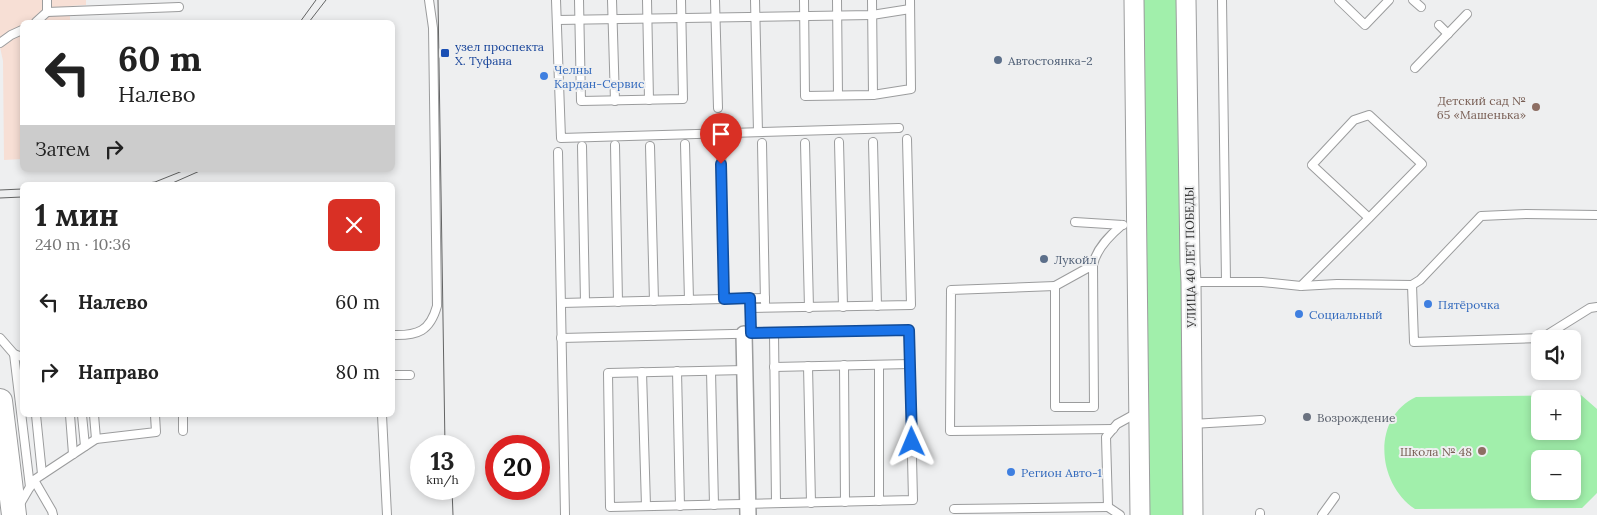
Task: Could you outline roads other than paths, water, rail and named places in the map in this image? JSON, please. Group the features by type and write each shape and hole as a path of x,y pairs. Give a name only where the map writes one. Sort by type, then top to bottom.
{"main road":[{"path":"0,401 14,515"}],"street":[{"path":"1134,0 1130,225 1139,412 1140,515"},
{"name":"УЛИЦА 40 ЛЕТ ПОБЕДЫ","path":"1186,0 1193,515"},
{"path":"748,333 745,370 748,510"}],"lane":[{"path":"47,0 47,12"},
{"path":"395,335 405,336 423,330 433,320 437,306 433,28 429,0"},
{"path":"556,0 561,138 899,128"},
{"path":"579,0 581,101 683,99 681,0"},
{"path":"612,0 615,100"},
{"path":"647,0 649,100"},
{"path":"715,0 718,108"},
{"path":"755,0 758,132"},
{"path":"804,0 805,96 873,95 911,88 910,0"},
{"path":"838,0 838,96"},
{"path":"872,0 873,95"},
{"path":"1222,0 1226,282"},
{"path":"1339,0 1366,25 1390,0"},
{"path":"1413,0 1421,7"},
{"path":"38,20 47,12 179,7"},
{"path":"557,20 872,15 910,9"},
{"path":"1415,68 1467,14"},
{"path":"1439,25 1448,34"},
{"path":"0,43 20,31"},
{"path":"1301,286 1369,218 1422,164 1369,116 1354,120 1312,165 1369,218"},
{"path":"750,308 910,305 907,140"},
{"path":"839,142 843,307"},
{"path":"873,142 876,306"},
{"path":"762,143 765,308"},
{"path":"805,143 808,308"},
{"path":"685,144 689,300"},
{"path":"721,144 724,299"},
{"path":"615,145 618,302"},
{"path":"582,146 585,302"},
{"path":"650,146 654,301"},
{"path":"558,152 565,515"},
{"path":"1191,282 1262,282 1301,286 1337,284 1412,285 1420,280 1481,216 1526,214 1597,215"},
{"path":"1075,222 1130,225"},
{"path":"1055,286 1055,407 1094,408 1094,258 1110,235 1130,225"},
{"path":"1093,266 1055,286 951,290 950,431 1113,429"},
{"path":"1412,285 1414,342 1542,338 1590,308 1597,308"},
{"path":"748,333 750,298"},
{"path":"561,303 765,298"},
{"path":"562,338 909,330 913,500 776,504 748,510 714,505 610,507 608,373 745,370"},
{"path":"774,333 776,504"},
{"path":"0,338 14,354 20,356"},
{"path":"14,354 20,397"},
{"path":"774,367 910,364"},
{"path":"844,365 845,502"},
{"path":"879,365 879,501"},
{"path":"808,366 811,503"},
{"path":"677,371 680,506"},
{"path":"711,371 714,505"},
{"path":"642,372 646,506"},
{"path":"395,375 410,375"},
{"path":"1108,507 1106,437 1117,424 1139,412"},
{"path":"23,417 32,483 53,515"},
{"path":"36,417 42,474"},
{"path":"70,417 73,454"},
{"path":"82,417 85,446"},
{"path":"94,417 96,439"},
{"path":"14,515 32,483 42,474 96,439 156,432 155,417"},
{"path":"183,417 183,431"},
{"path":"382,417 387,515"},
{"path":"1192,424 1261,420"},
{"path":"1322,515 1335,497"},
{"path":"954,509 1108,507 1120,515"}],"tram line":[{"path":"301,20 316,0"},
{"path":"311,20 326,0"},
{"path":"438,0 445,435"},
{"path":"155,182 180,172"},
{"path":"175,182 197,172"},
{"path":"0,190 20,189"},
{"path":"0,198 20,197"},
{"path":"452,500 453,515"}],"place":[{"name":"узел проспекта Х. Туфана","path":"445,53"},
{"name":"Автостоянка-2","path":"998,60"},
{"name":"Челны Кардан-Сервис","path":"544,76"},
{"name":"Детский сад № 65 «Машенька»","path":"1536,107"},
{"name":"Лукойл","path":"1044,259"},
{"name":"Пятёрочка","path":"1428,304"},
{"name":"Социальный","path":"1299,314"},
{"name":"Возрождение","path":"1307,417"},
{"name":"Школа № 48","path":"1482,451"},
{"name":"Регион Авто-1","path":"1011,472"}]}
